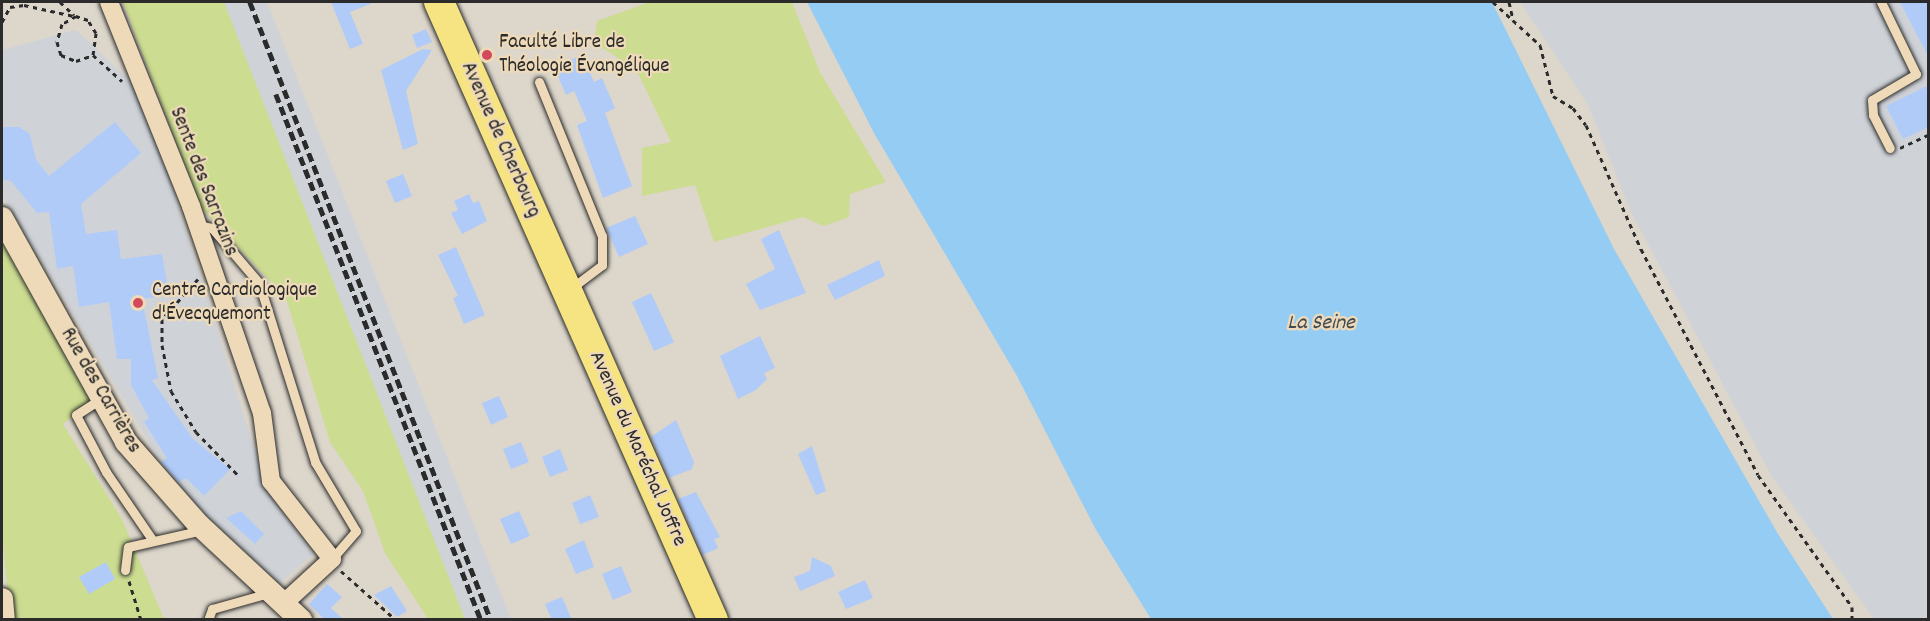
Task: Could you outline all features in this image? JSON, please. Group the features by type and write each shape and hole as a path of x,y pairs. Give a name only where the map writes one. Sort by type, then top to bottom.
{"main road":[{"name":"Avenue de Cherbourg","path":"440,2 563,285"},
{"name":"Avenue du Maréchal Joffre","path":"563,285 713,620"}],"street":[{"name":"Sente des Sarrazins","path":"109,2 197,225 262,413 271,482 332,560"},
{"name":"Rue des Carrières","path":"2,218 126,442 204,530 301,620"},
{"path":"277,598 332,560"},
{"path":"2,599 4,620"}],"lane":[{"path":"1881,2 1916,74 1872,100 1873,115 1890,148"},
{"path":"539,81 602,236 602,265 585,282 563,285"},
{"path":"197,225 212,228 259,284 315,462 356,531 332,560"},
{"path":"102,398 76,414 106,472 153,541"},
{"path":"125,570 128,547 204,530"},
{"path":"208,620 212,609 277,598"}],"path":[{"path":"60,2 76,16"},
{"path":"1493,2 1540,45 1553,96 1573,108 1586,125 1641,249 1758,475 1852,607 1852,620"},
{"path":"1509,2 1513,20"},
{"path":"2,22 10,7 24,5 88,20 96,33 93,55"},
{"path":"76,16 62,24 57,42 61,55 76,62 93,55"},
{"path":"93,55 128,86"},
{"path":"198,276 197,285 162,319 162,345 171,391 196,432 237,474"},
{"path":"332,560 356,589 396,620"},
{"path":"125,570 141,620"}],"shaded area":[{"path":"210,2 267,2 511,619 457,619"},
{"path":"1520,2 1928,2 1928,619 1874,619 1771,475 1630,210 1588,105"},
{"name":"Centre Cardiologique d'Évecquemont","path":"76,30 143,93 268,493 314,554 278,584 186,504 2,195 2,50"}],"green space":[{"path":"123,2 224,2 465,619 428,619 385,553 363,491 330,442 286,298 200,207"},
{"path":"650,2 792,2 820,72 886,182 850,194 849,217 824,226 803,217 714,242 695,185 642,196 642,148 671,142 637,71 594,42 597,21"},
{"path":"2,234 92,401 63,424 122,519 164,619 10,619 2,531"}],"water":[{"name":"La Seine","path":"807,2 1492,2 1614,249 1778,534 1833,619 1151,619 1095,528 1017,376 874,133"}],"building":[{"path":"331,2 375,2 350,12 363,44 350,49"},
{"path":"1900,2 1929,2 1929,58"},
{"path":"426,29 432,42 417,48 412,35"},
{"path":"423,49 432,50 406,91 418,144 403,150 381,70"},
{"path":"582,55 594,82 602,78 615,108 605,113 632,186 603,198 577,125 587,121 574,91 566,95 554,67"},
{"path":"1929,85 1929,127 1903,139 1886,106"},
{"path":"115,122 141,153 81,204 86,234 117,230 121,259 162,254 169,295 142,299 158,378 152,380 193,439 230,469 204,496 186,478 179,482 161,462 167,458 144,422 149,418 131,385 131,359 117,359 109,302 79,307 73,266 57,269 49,212 37,213 11,181 2,179 2,127 19,127 30,134 36,160 49,176"},
{"path":"403,174 412,196 395,203 386,181"},
{"path":"469,194 473,203 479,201 487,221 462,234 451,213 458,210 454,201"},
{"path":"635,216 648,244 619,257 606,228"},
{"path":"779,230 806,293 760,310 746,284 775,269 761,239"},
{"path":"456,247 485,315 464,324 453,298 458,296 438,255"},
{"path":"879,260 885,276 835,300 827,285"},
{"path":"651,293 674,342 654,351 632,302"},
{"path":"760,336 775,368 764,373 767,379 756,390 738,399 720,356"},
{"path":"499,396 508,417 491,425 482,403"},
{"path":"676,420 694,462 692,469 669,478 651,437"},
{"path":"521,442 529,462 511,469 503,449"},
{"path":"812,446 826,491 816,495 798,454"},
{"path":"560,449 568,470 550,477 542,457"},
{"path":"696,492 720,537 714,539 718,548 703,555 678,499"},
{"path":"590,495 599,517 580,524 572,503"},
{"path":"241,511 264,534 255,544 226,518"},
{"path":"519,511 530,536 511,544 500,519"},
{"path":"584,540 594,567 576,574 565,549"},
{"path":"812,557 831,566 835,576 800,591 794,577 810,571"},
{"path":"106,562 115,579 89,594 79,577"},
{"path":"621,566 632,592 613,600 602,574"},
{"path":"865,580 873,598 846,609 838,592"},
{"path":"327,584 342,597 331,608 344,620 325,620 309,604"},
{"path":"391,586 407,611 397,617 374,595"},
{"path":"562,597 572,620 552,620 545,604"}],"railway":[{"path":"250,2 491,620"},
{"path":"276,94 481,620"}],"place":[{"name":"Faculté Libre de Théologie Évangélique","path":"487,55"},
{"name":"Centre Cardiologique d'Évecquemont","path":"138,303"}]}
